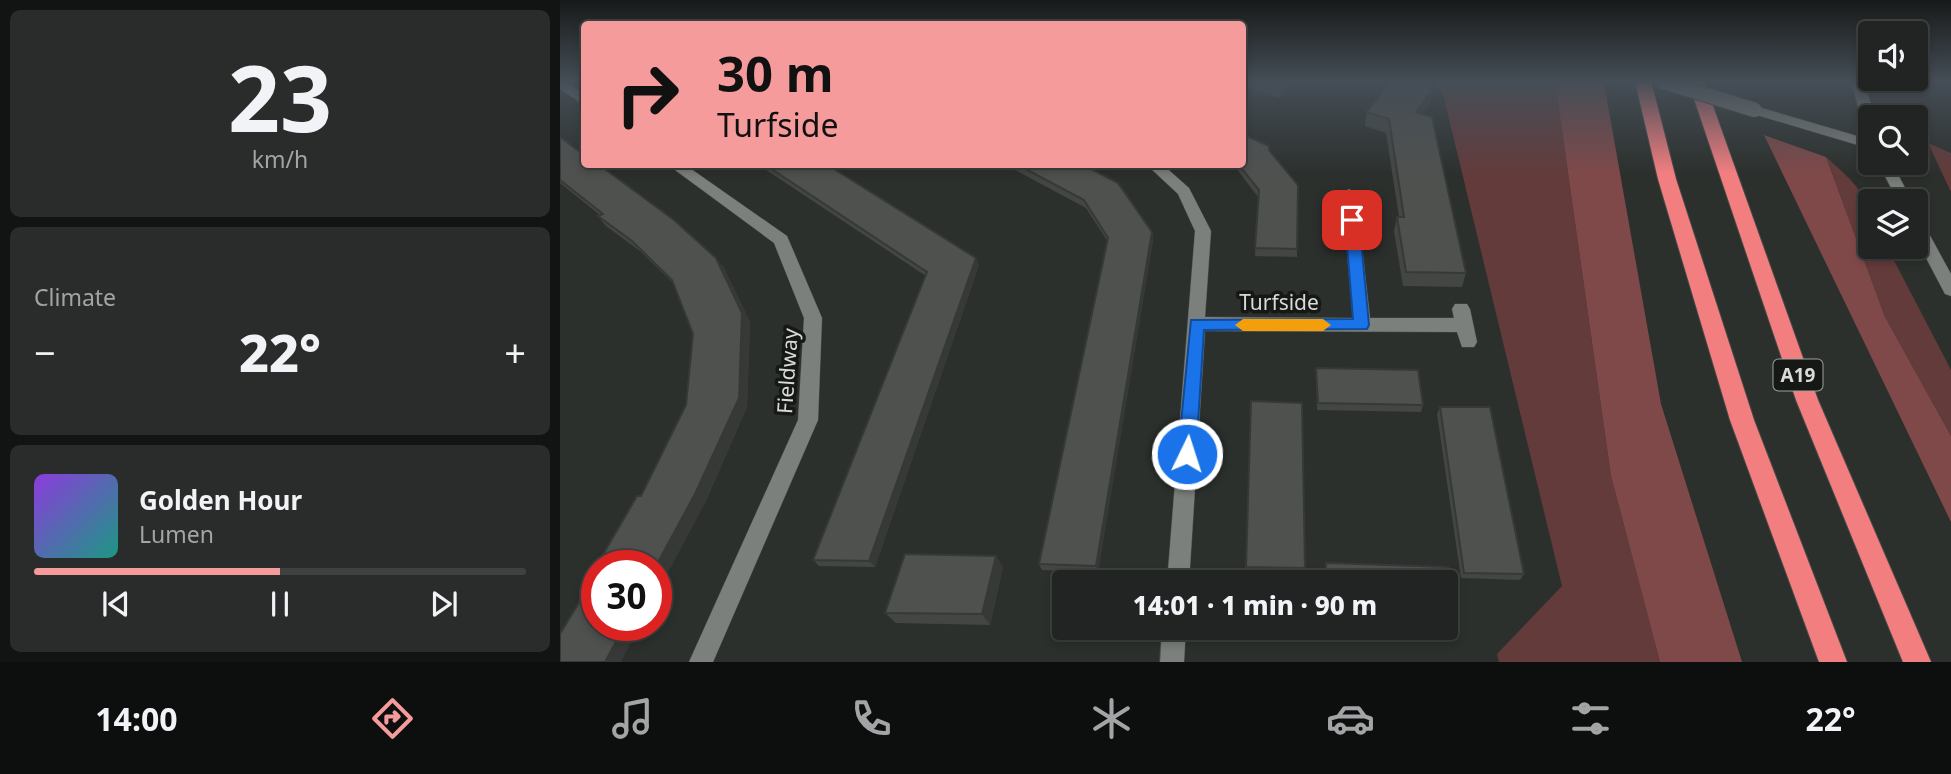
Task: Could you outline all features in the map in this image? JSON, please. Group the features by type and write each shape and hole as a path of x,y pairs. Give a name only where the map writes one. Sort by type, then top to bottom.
{"highway":[{"path":"1651,112 1667,179 1742,419 1833,662"},
{"name":"A19","path":"1707,112 1807,400 1917,662"}],"street":[{"path":"1761,112 1858,141"},
{"name":"Fieldway","path":"680,168 781,240 813,318 808,420 701,662"},
{"path":"1158,168 1184,191 1203,231 1179,570"},
{"path":"1349,194 1362,325"},
{"path":"1928,246 1951,290"},
{"name":"Turfside","path":"1196,324 1465,325"},
{"path":"1172,662 1173,640"}],"shaded area":[{"path":"1447,112 1559,112 1611,476 1660,662 1499,662 1497,654 1562,586"},
{"path":"1559,112 1609,112 1661,404 1742,662 1660,662 1611,476"},
{"path":"1764,135 1826,157 1858,244 1858,259 1864,259 1885,317 1951,436 1951,522"},
{"path":"1928,143 1951,153 1951,192"},
{"path":"1826,157 1858,189 1858,244"},
{"path":"1864,259 1893,259 1951,370 1951,436 1885,317"}],"building":[{"path":"1366,112 1416,112 1432,117 1466,273 1406,272 1397,217 1404,217 1389,119"},
{"path":"1246,136 1269,146 1269,150 1298,185 1297,249 1255,248 1259,190 1241,168 1246,168"},
{"path":"560,137 581,153 581,168 603,168 674,220 716,258 742,313 739,398 695,494 665,550 606,550 637,496 641,496 686,405 693,334 672,280 632,241 598,216 603,214 560,180"},
{"path":"770,168 832,168 976,258 869,561 813,560 927,272"},
{"path":"1024,168 1090,168 1118,183 1152,232 1096,566 1039,564 1108,238 1084,200"},
{"path":"1316,368 1418,370 1423,405 1318,403"},
{"path":"1251,401 1302,403 1305,568 1246,567"},
{"path":"1440,407 1490,407 1524,574 1464,573"},
{"path":"905,554 996,556 982,614 885,613"},
{"path":"1326,563 1448,567 1448,570 1326,570"},
{"path":"581,599 581,641 616,641 605,662 560,662 560,634"}],"slow traffic":[{"path":"1243,325 1323,325"}],"route":[{"path":"1187,454 1196,324 1362,325 1352,220"}]}
